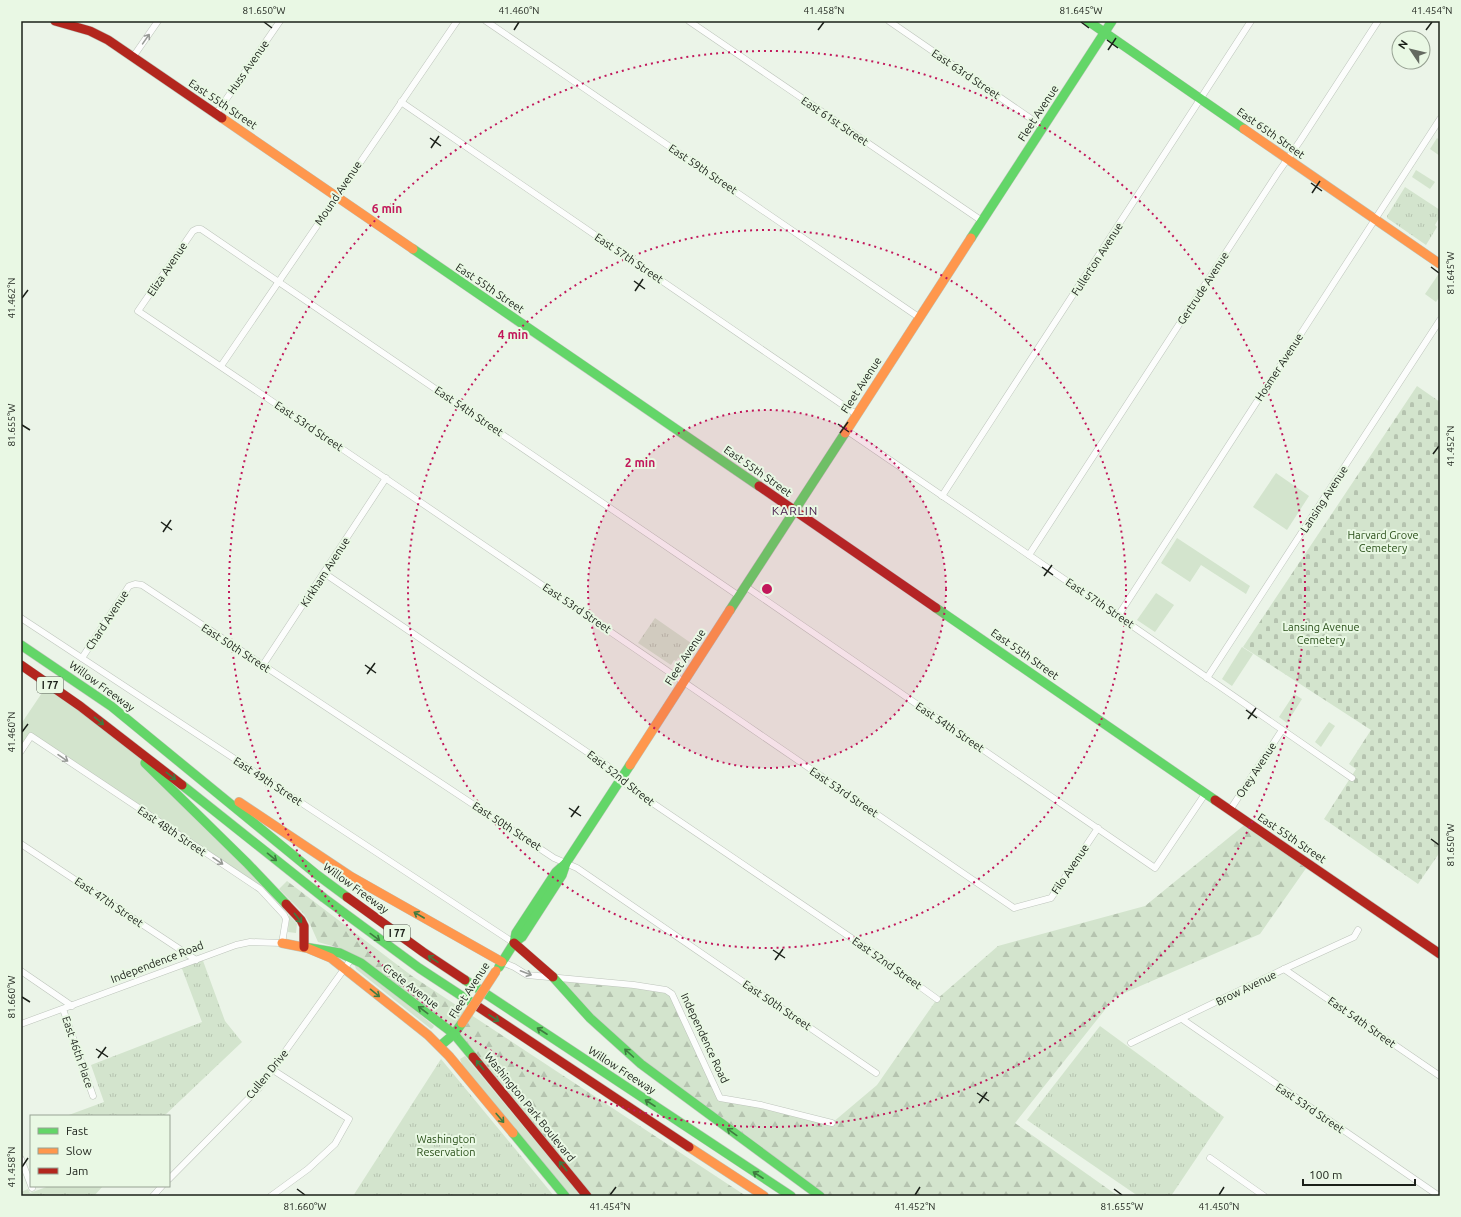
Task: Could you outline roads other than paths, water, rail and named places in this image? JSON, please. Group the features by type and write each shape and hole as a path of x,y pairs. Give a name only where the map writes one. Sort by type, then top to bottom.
{"main road":[{"name":"East 55th Street","path":"55,21 90,31 108,40 1440,954"},
{"name":"East 65th Street","path":"1088,21 1440,264"},
{"name":"Fleet Avenue","path":"440,1046 454,1034 496,972 514,943 516,933 556,872 566,863 1112,21"},
{"name":"Willow Freeway","path":"21,644 111,706 316,874 423,952 791,1196"},
{"name":"I 77","path":"21,665 80,706 117,736 187,788 324,898 419,968 764,1196"},
{"path":"117,736 252,868 300,920 304,926 304,947"},
{"path":"190,770 350,876 502,962"},
{"path":"514,943 553,977 590,1018 641,1064 820,1196"},
{"name":"Independence Road","path":"282,944 336,951 352,958"},
{"name":"Independence Road","path":"304,947 320,952 344,968"},
{"name":"Crete Avenue","path":"352,958 361,963 454,1034"},
{"path":"344,968 440,1046 565,1196"},
{"name":"Washington Park Boulevard","path":"454,1034 588,1196"}],"street":[{"path":"133,57 158,21"},
{"name":"Huss Avenue","path":"216,114 280,21"},
{"name":"Mound Avenue","path":"221,366 457,21"},
{"name":"East 59th Street","path":"486,21 920,318"},
{"name":"East 61st Street","path":"688,21 982,221"},
{"name":"East 63rd Street","path":"888,21 1043,127"},
{"name":"Fullerton Avenue","path":"942,496 1251,21"},
{"name":"Gertrude Avenue","path":"1029,555 1378,21"},
{"name":"East 57th Street","path":"401,102 856,414"},
{"name":"Hosmer Avenue","path":"1118,616 1440,119"},
{"name":"East 54th Street","path":"197,229 201,229 278,281 739,596"},
{"name":"Eliza Avenue","path":"138,311 193,231 197,229"},
{"name":"East 53rd Street","path":"138,311 617,635 683,683 1014,908"},
{"name":"Lansing Avenue","path":"1207,678 1440,320"},
{"path":"1434,330 1440,333"},
{"name":"East 57th Street","path":"846,430 1352,778"},
{"name":"Kirkham Avenue","path":"263,665 386,478"},
{"name":"East 52nd Street","path":"324,573 568,738 612,769 629,787 872,952 937,999"},
{"name":"East 50th Street","path":"135,584 142,585 554,858 577,868 876,1073"},
{"name":"Chard Avenue","path":"82,658 130,586 135,584"},
{"name":"East 54th Street","path":"745,586 1155,868 1205,794"},
{"name":"East 49th Street","path":"21,618 514,943"},
{"name":"Orey Avenue","path":"1230,810 1282,730"},
{"name":"East 48th Street","path":"21,751 31,736 260,890 286,919 282,944"},
{"name":"Filo Avenue","path":"1014,908 1051,898 1098,828"},
{"name":"East 47th Street","path":"21,844 196,960"},
{"name":"Brow Avenue","path":"1131,1043 1354,937 1358,930"},
{"name":"Independence Road","path":"21,1024 236,945 250,942 282,944"},
{"name":"Cullen Drive","path":"170,1178 259,1088 352,958"},
{"name":"Independence Road","path":"502,962 527,975 634,985 666,990 672,994 720,1098 761,1105 832,1123"},
{"name":"East 54th Street","path":"1284,969 1440,1076"},
{"path":"21,972 72,1006"},
{"name":"East 46th Place","path":"63,1009 93,1096"},
{"name":"East 53rd Street","path":"1182,1020 1439,1196"},
{"path":"270,1196 308,1169 335,1144 349,1120 273,1070"},
{"path":"1210,1158 1264,1196"},
{"path":"21,1159 30,1183"},
{"path":"154,1196 161,1187"}],"district":[{"name":"KARLIN","path":"795,510"}],"park label":[{"name":"Harvard Grove Cemetery","path":"1383,541"},
{"name":"Lansing Avenue Cemetery","path":"1321,633"},
{"name":"Washington Reservation","path":"446,1145"}]}
